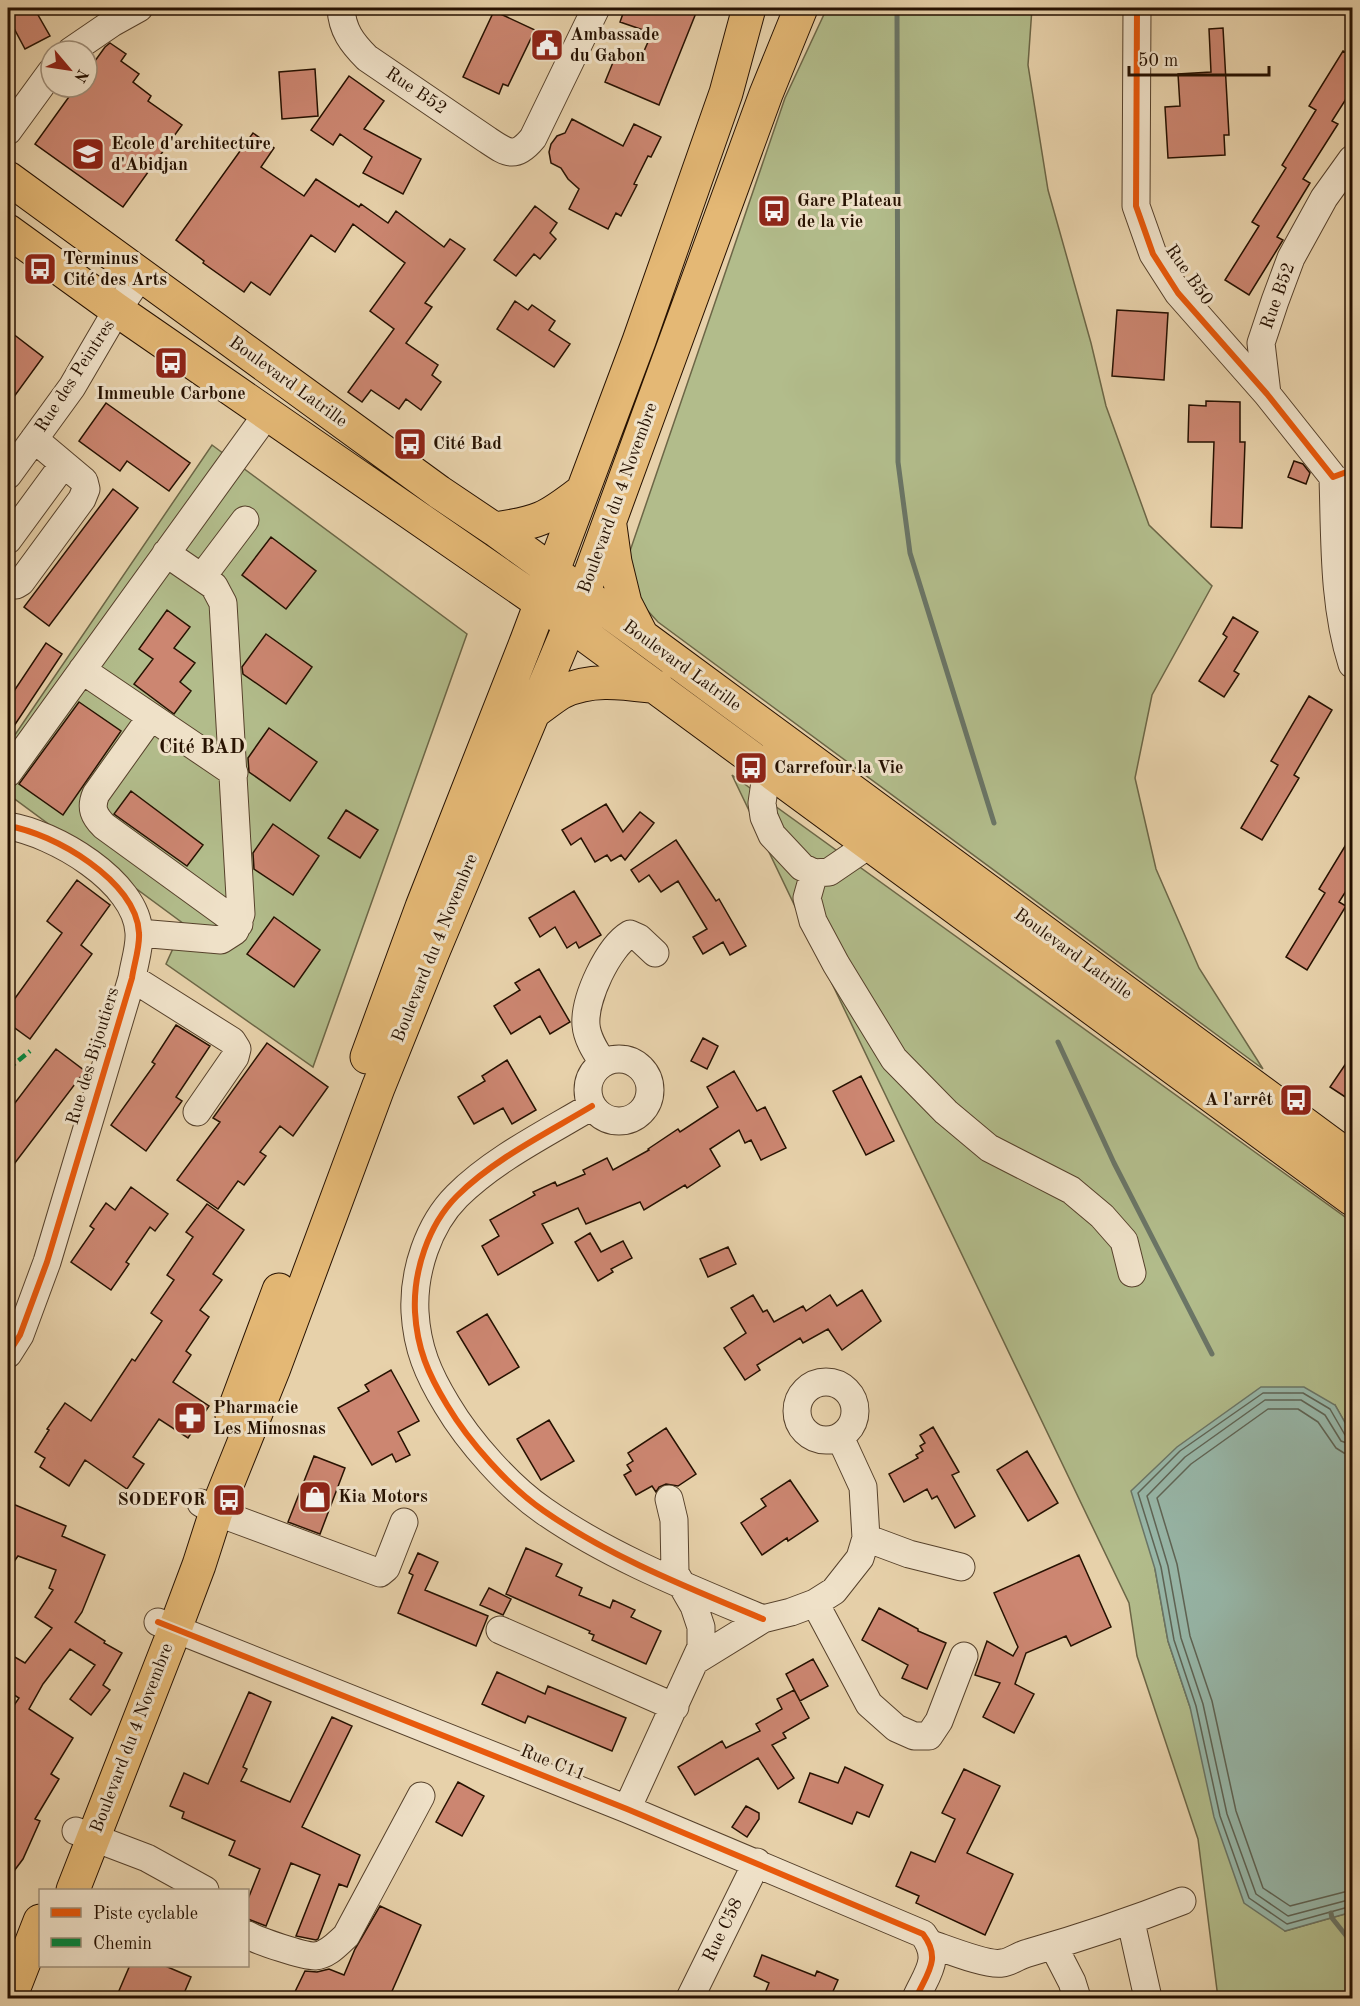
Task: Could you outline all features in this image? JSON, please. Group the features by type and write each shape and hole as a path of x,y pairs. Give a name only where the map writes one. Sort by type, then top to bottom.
{"main road":[{"name":"Boulevard du 4 Novembre","path":"53,1889 84,1835 166,1625 199,1564 208,1508 250,1365 324,1176 422,907 541,603 639,341 726,93 749,8"},
{"name":"Boulevard du 4 Novembre","path":"208,1508 274,1368 386,1068 583,594 766,94 801,8"},
{"name":"Boulevard Latrille","path":"8,178 438,492 494,529 642,636 1353,1159"},
{"name":"Boulevard Latrille","path":"8,231 117,310 541,603 1353,1199"},
{"path":"420,520 438,492"},
{"path":"494,529 530,524 552,514 581,492"},
{"path":"610,523 615,562 625,603 642,636"},
{"path":"535,711 562,692 582,684 622,683 657,687"},
{"name":"Boulevard du 4 Novembre","path":"73,1889 84,1835"},
{"path":"10,1998 39,1924"},
{"path":"32,1998 44,1967"}],"street":[{"path":"89,39 139,8"},
{"name":"Rue B52","path":"341,8 350,41 367,58 486,140 505,151 516,153 524,149 533,138 596,8"},
{"name":"Rue B50","path":"1137,8 1136,206 1153,254 1178,293 1268,394"},
{"path":"8,131 39,88"},
{"name":"Rue B52","path":"1268,394 1261,343 1275,301 1292,258 1324,198 1353,159"},
{"name":"Rue des Peintres","path":"8,475 72,387 117,310 141,275"},
{"path":"1268,394 1343,474 1338,592 1344,639 1353,664"},
{"path":"8,773 267,414"},
{"path":"8,582 16,585 21,582 82,499 86,489 84,481 34,439"},
{"path":"8,540 63,465"},
{"path":"202,577 245,520"},
{"path":"139,933 221,940 235,931 241,914 223,603 214,586 166,553"},
{"path":"82,669 234,774"},
{"path":"151,717 96,794 92,803 93,810 104,826 239,924"},
{"path":"767,768 762,803 764,817 772,835 802,867 814,873 829,872 870,844"},
{"name":"Rue des Bijoutiers","path":"8,826 48,838 81,857 115,884 128,900 139,933 132,978 47,1262 20,1335 8,1354"},
{"path":"814,873 807,898 813,921 836,964 894,1059 946,1112 989,1148 1071,1190 1102,1216 1124,1241 1132,1273"},
{"path":"603,1064 591,1043 586,1025 588,1005 597,981 620,940 630,934 639,938 656,953"},
{"path":"132,978 232,1041 237,1049 235,1057 197,1113"},
{"path":"615,1059 627,1060 638,1065 646,1074 650,1086 649,1098 644,1109 635,1117 623,1121 606,1118 592,1106 588,1095 589,1083 594,1072 603,1064 615,1059"},
{"path":"592,1106 521,1148 456,1197 435,1226 422,1259 414,1294 416,1337 433,1381 455,1419 476,1446 524,1495 583,1536 680,1584 763,1619"},
{"path":"695,1661 763,1619 815,1603 834,1591 860,1558 866,1538 863,1487 854,1463 840,1437"},
{"path":"627,1809 701,1647 701,1627 694,1606 675,1573 674,1520 669,1499"},
{"path":"208,1508 380,1573 386,1568 404,1522"},
{"path":"866,1538 909,1554 961,1567"},
{"path":"815,1603 869,1704 896,1728 914,1736 929,1736 939,1721 964,1656"},
{"name":"Rue C11","path":"166,1625 757,1862 923,1934 931,1944 977,1959 1001,1964 1025,1954 1131,1922 1182,1901"},
{"path":"500,1630 675,1707"},
{"path":"249,1936 257,1941 314,1956 328,1951 346,1936 421,1796"},
{"path":"84,1835 147,1858 203,1889"},
{"name":"Rue C58","path":"690,1998 757,1862"},
{"path":"1131,1922 1148,1998"},
{"path":"916,1998 934,1958 931,1944"},
{"path":"1054,1947 1072,1982 1077,1998"}],"green space":[{"path":"827,8 1032,8 1028,65 1048,190 1091,343 1106,406 1149,525 1212,586 1152,695 1135,778 1156,869 1199,968 1263,1069 658,622 637,599 631,577 630,551 785,98"},
{"name":"Cité BAD","path":"212,445 467,634 313,1067 166,964 184,924 8,794 8,745"},
{"path":"732,775 1352,1222 1352,1435 1335,1405 1155,1569 1168,1641 1190,1707 1285,1931 1352,1912 1352,1998 1218,1998 1198,1839 1137,1656 1129,1603"}],"water":[{"path":"1261,1387 1304,1387 1335,1405 1352,1435 1352,1912 1285,1931 1244,1903 1214,1817 1190,1707 1168,1641 1155,1569 1131,1491 1177,1447"}],"building":[{"path":"8,8 34,8 50,36 39,39 39,42 25,49 8,17"},
{"path":"625,8 698,8 659,105 605,82 618,50 640,60 652,33 620,22"},
{"path":"494,11 535,30 508,86 503,84 499,94 463,77"},
{"path":"1223,28 1229,135 1224,135 1225,155 1168,158 1165,107 1180,106 1178,74 1211,72 1209,29"},
{"path":"110,43 126,54 121,61 139,74 133,82 151,96 148,101 182,125 123,207 35,144 67,99 99,99 99,55"},
{"path":"1343,51 1353,57 1353,88 1332,121 1338,124 1303,179 1310,183 1277,237 1283,240 1249,295 1225,280 1259,226 1252,222 1286,168 1282,165 1316,110 1309,106"},
{"path":"315,69 318,116 282,119 279,72"},
{"path":"349,76 384,101 364,129 421,159 403,194 363,173 372,157 340,134 333,145 311,130"},
{"path":"572,119 623,146 634,124 661,137 651,157 648,156 634,184 637,185 621,216 616,213 608,229 569,209 579,189 568,179 561,168 551,163 549,152 551,144 557,136 565,133"},
{"path":"253,133 274,148 261,167 304,196 316,179 359,207 361,204 388,223 396,211 444,247 450,239 465,249 425,303 432,307 406,343 438,365 432,375 441,382 421,410 406,399 399,409 371,390 362,402 348,392 394,329 370,311 405,263 353,224 335,252 311,235 270,295 251,282 244,292 203,263 204,261 176,240"},
{"path":"535,206 557,223 550,233 556,239 540,259 534,254 516,276 494,260"},
{"path":"515,301 528,310 532,305 555,321 549,330 570,344 554,367 497,329"},
{"path":"1117,310 1168,313 1164,380 1112,376"},
{"path":"8,330 43,357 8,405"},
{"path":"1206,401 1240,402 1240,442 1245,442 1242,528 1211,527 1214,442 1188,442 1189,405 1206,406"},
{"path":"106,403 190,463 169,491 127,461 120,471 79,441"},
{"path":"1294,461 1303,464 1310,473 1306,484 1288,477"},
{"path":"113,489 138,508 49,626 24,607"},
{"path":"271,537 316,571 286,609 242,575"},
{"path":"167,610 190,627 174,648 195,663 180,682 191,691 174,714 134,684 153,659 139,649"},
{"path":"1233,617 1258,632 1234,671 1239,674 1224,697 1199,681 1227,637 1223,634"},
{"path":"266,634 312,667 286,704 243,674 242,667"},
{"path":"46,643 62,654 8,735 8,700"},
{"path":"1309,696 1332,710 1294,775 1299,778 1262,840 1241,828 1278,765 1271,761"},
{"path":"79,702 121,731 63,815 19,784"},
{"path":"269,728 317,762 290,801 249,772 248,758"},
{"path":"131,791 203,845 187,866 114,814"},
{"path":"606,804 623,832 640,812 654,823 625,860 621,855 611,861 607,855 595,862 581,838 571,845 562,830"},
{"path":"346,810 378,830 360,858 328,838"},
{"path":"273,824 319,856 293,895 254,869 253,853"},
{"path":"1353,833 1353,880 1339,902 1346,906 1307,970 1286,957 1325,893 1319,889"},
{"path":"676,840 716,901 719,899 746,946 730,955 723,942 703,954 693,937 707,929 678,881 661,892 649,875 639,882 631,870"},
{"path":"77,880 110,905 81,945 92,954 30,1039 8,1023 8,1008 62,933 47,921"},
{"path":"574,891 601,935 579,948 576,942 567,948 555,927 540,937 529,918"},
{"path":"274,917 320,950 294,987 247,954"},
{"path":"539,969 570,1022 550,1034 540,1016 511,1034 494,1006 520,990 515,983"},
{"path":"176,1025 210,1046 176,1097 182,1101 146,1151 111,1125 155,1064 152,1062"},
{"path":"703,1038 718,1046 707,1069 691,1061"},
{"path":"267,1043 328,1087 293,1136 280,1126 260,1152 266,1156 244,1185 238,1181 218,1209 177,1180 220,1122 213,1118"},
{"path":"56,1049 85,1071 8,1172 8,1112"},
{"path":"1353,1053 1353,1102 1330,1087"},
{"path":"507,1060 536,1110 512,1124 503,1108 474,1124 458,1097 485,1081 482,1076"},
{"path":"734,1071 757,1111 765,1107 786,1148 761,1160 751,1140 745,1143 739,1130 710,1149 720,1166 687,1188 685,1185 644,1210 640,1202 586,1224 578,1208 542,1224 553,1243 498,1275 482,1246 499,1236 490,1220 535,1195 533,1192 555,1182 557,1186 585,1174 583,1170 607,1158 613,1170 649,1150 678,1129 680,1132 718,1107 707,1087"},
{"path":"861,1076 894,1141 866,1155 833,1091"},
{"path":"131,1187 168,1214 155,1231 150,1227 126,1262 129,1264 111,1290 71,1262 94,1229 90,1226 106,1203 115,1210"},
{"path":"207,1204 244,1230 213,1274 222,1280 200,1310 209,1317 186,1351 191,1355 173,1382 209,1406 188,1438 159,1419 133,1457 144,1464 127,1489 85,1460 69,1486 40,1467 45,1458 35,1452 65,1403 91,1421 132,1359 135,1361 162,1321 151,1313 174,1280 167,1275 193,1237 186,1232"},
{"path":"590,1233 601,1252 623,1241 632,1258 611,1269 613,1272 598,1281 575,1242"},
{"path":"728,1247 736,1264 708,1277 700,1259"},
{"path":"862,1290 881,1321 842,1350 828,1329 803,1343 800,1338 757,1365 760,1370 745,1380 724,1348 746,1333 731,1308 753,1295 763,1312 767,1310 774,1322 803,1306 806,1311 830,1295 837,1306"},
{"path":"487,1314 519,1367 489,1385 457,1332"},
{"path":"391,1370 419,1421 398,1432 410,1455 396,1462 392,1454 372,1465 338,1408 369,1391 365,1385"},
{"path":"549,1420 574,1461 541,1480 517,1439"},
{"path":"933,1427 959,1472 952,1475 975,1516 955,1528 937,1496 932,1499 927,1489 904,1502 889,1474 918,1458 916,1455 923,1451 920,1446 925,1443 920,1435"},
{"path":"666,1428 696,1474 678,1486 666,1484 659,1487 656,1492 652,1486 636,1495 624,1475 631,1471 627,1465 633,1461 628,1453"},
{"path":"1027,1451 1058,1503 1028,1521 997,1470"},
{"path":"314,1456 345,1468 320,1534 288,1522"},
{"path":"790,1480 818,1521 762,1555 741,1523 766,1506 761,1499"},
{"path":"8,1502 66,1526 62,1536 105,1555 82,1612 75,1622 122,1653 103,1685 110,1690 91,1715 70,1699 95,1665 70,1649 43,1684 29,1709 73,1738 51,1774 59,1779 35,1819 40,1821 23,1859 8,1879 8,1714 19,1698 8,1691 8,1653 25,1663 52,1628 35,1617 53,1590 49,1588 56,1570 18,1556 8,1570"},
{"path":"526,1548 562,1564 556,1576 582,1588 579,1595 610,1608 613,1600 635,1610 631,1617 661,1631 646,1664 592,1640 594,1635 589,1633 590,1631 506,1594"},
{"path":"418,1553 438,1562 425,1590 488,1616 476,1646 398,1613 413,1575 409,1573"},
{"path":"1079,1555 1111,1627 1071,1646 1066,1636 1026,1653 1015,1684 1034,1694 1014,1733 983,1717 1000,1683 975,1675 987,1641 1013,1656 1018,1647 994,1593"},
{"path":"489,1588 511,1599 503,1615 480,1605"},
{"path":"879,1608 918,1631 946,1643 927,1689 902,1678 908,1665 862,1640"},
{"path":"813,1659 828,1686 800,1701 786,1674"},
{"path":"497,1672 545,1694 548,1686 626,1718 612,1751 528,1716 525,1723 482,1704"},
{"path":"794,1690 809,1718 783,1733 786,1738 772,1745 794,1778 778,1789 758,1758 695,1795 678,1767 722,1741 726,1748 760,1731 756,1724 782,1709 777,1699"},
{"path":"249,1692 271,1702 243,1767 247,1769 241,1781 290,1802 332,1717 352,1726 302,1827 360,1855 347,1887 339,1884 318,1939 296,1936 320,1875 291,1863 266,1926 249,1919 249,1896 260,1869 229,1855 235,1841 182,1818 184,1812 170,1806 184,1773 208,1784"},
{"path":"845,1767 883,1785 869,1817 857,1812 852,1824 799,1802 810,1773 838,1783"},
{"path":"964,1769 1000,1786 967,1853 1013,1874 985,1935 916,1903 919,1896 896,1886 911,1852 935,1862 955,1819 942,1813"},
{"path":"458,1782 484,1796 462,1836 436,1822"},
{"path":"746,1806 759,1813 759,1819 747,1837 732,1827"},
{"path":"380,1906 421,1925 389,1998 292,1998 305,1971 317,1972 329,1969 344,1975 355,1949"},
{"path":"762,1955 815,1976 817,1971 838,1980 830,1998 763,1998 769,1983 754,1976"},
{"path":"129,1967 168,1967 191,1977 182,1998 132,1998 118,1993"}],"waterway":[{"path":"897,8 898,462 910,553 994,823"},
{"path":"1058,1042 1114,1163 1212,1354"},
{"path":"1331,1913 1332,1918 1352,1943"}],"marked path":[{"path":"8,1069 30,1051"}],"cycle path":[{"path":"1137,8 1136,206 1153,254 1178,293 1267,394 1333,477 1352,470"},
{"path":"8,826 26,830 69,849 109,878 124,895 135,914 139,933 132,978 47,1262 20,1335 8,1354"},
{"path":"592,1106 487,1170 457,1196 438,1221 424,1250 415,1297 416,1325 425,1360 440,1394 467,1434 504,1477 544,1511 569,1528 623,1557 763,1619"},
{"path":"158,1622 627,1809 923,1934 929,1943 932,1959 916,1998"}],"place":[{"name":"Ambassade du Gabon","path":"547,45"},
{"name":"Ecole d'architecture d'Abidjan","path":"88,154"},
{"name":"Gare Plateau de la vie","path":"774,211"},
{"name":"Terminus Cité des Arts","path":"40,269"},
{"name":"Immeuble Carbone","path":"171,363"},
{"name":"Cité Bad","path":"410,444"},
{"name":"Carrefour la Vie","path":"751,768"},
{"name":"A l'arrêt","path":"1296,1100"},
{"name":"Pharmacie Les Mimosnas","path":"190,1418"},
{"name":"Kia Motors","path":"315,1497"},
{"name":"SODEFOR","path":"229,1500"}],"district":[{"name":"Cité BAD","path":"202,748"}]}
